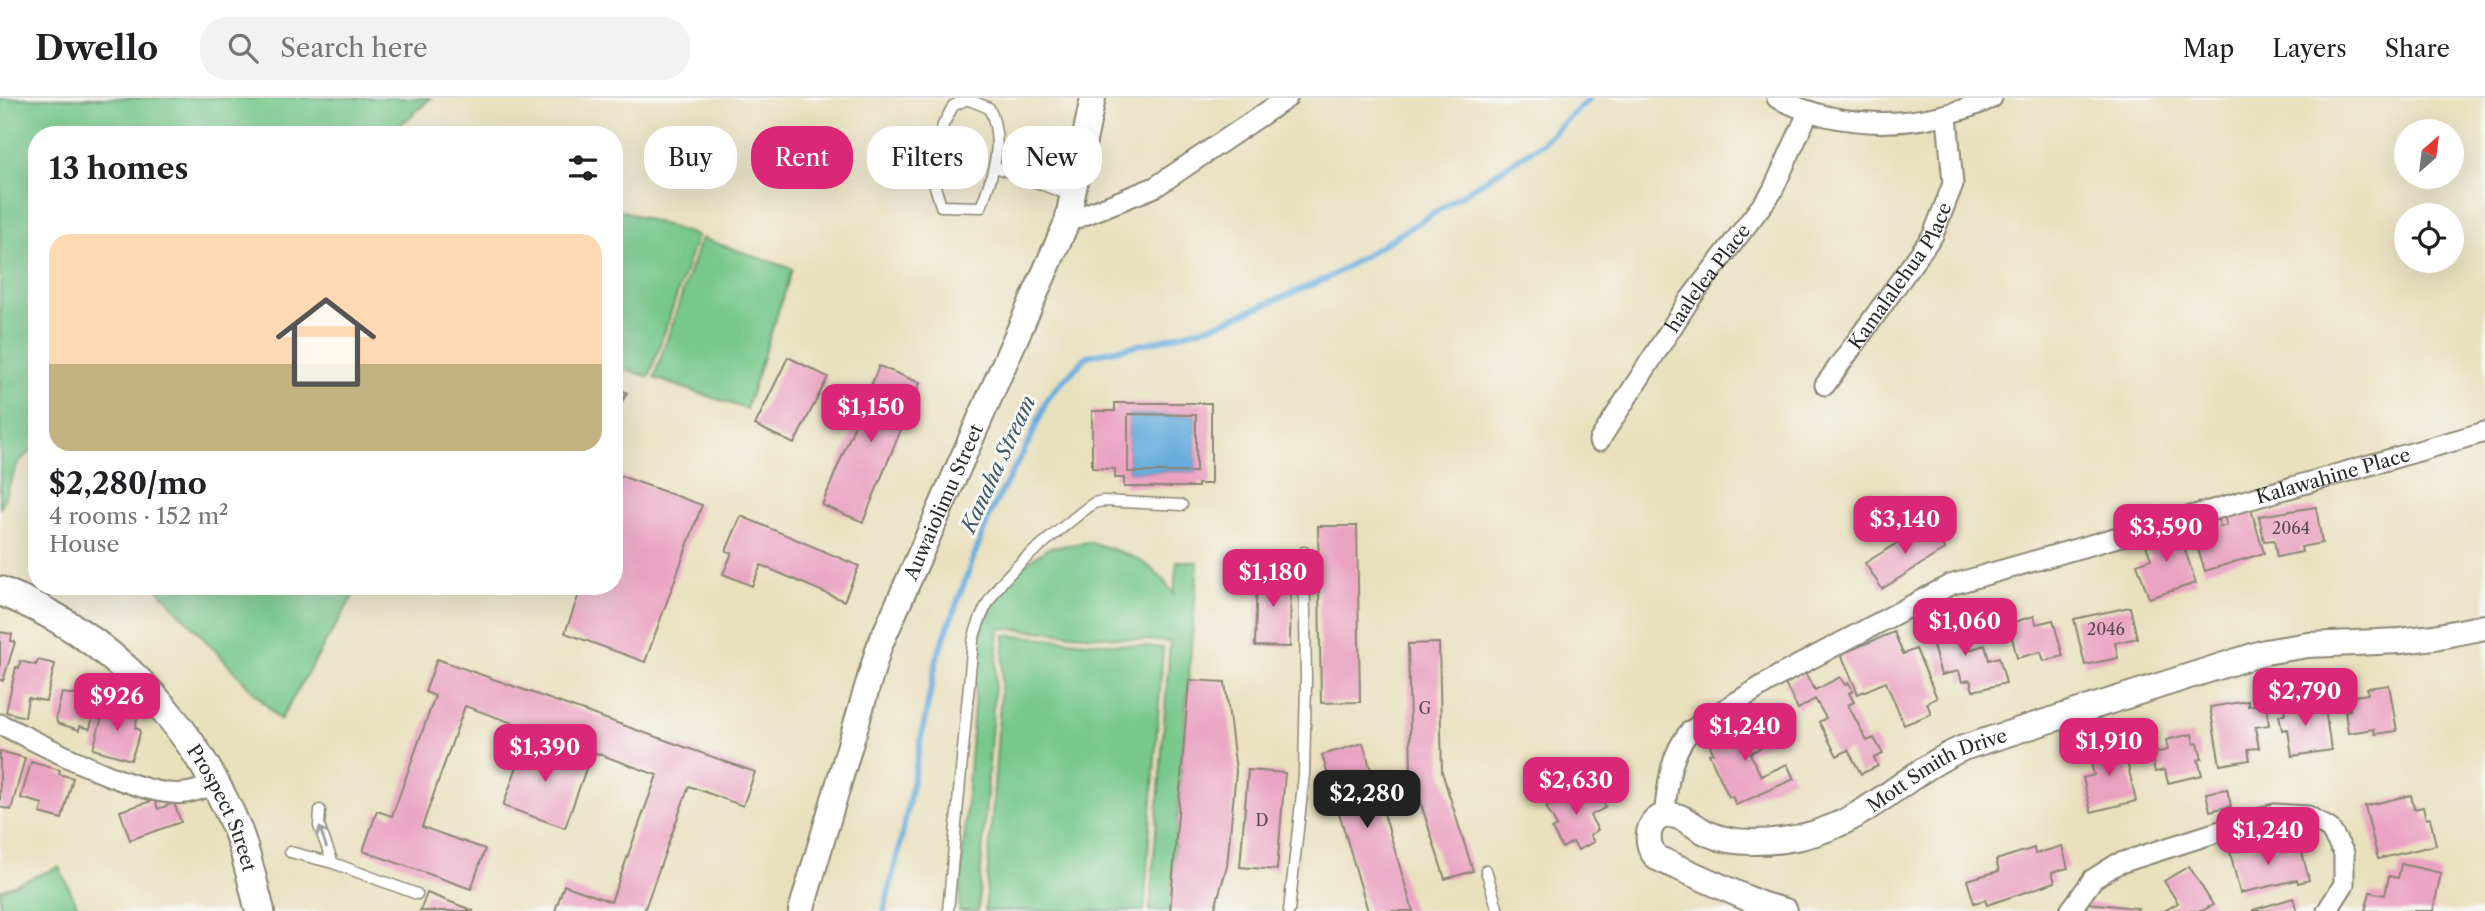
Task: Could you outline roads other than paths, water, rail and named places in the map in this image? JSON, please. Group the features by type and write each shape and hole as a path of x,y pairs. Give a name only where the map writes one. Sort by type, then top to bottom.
{"main road":[{"name":"Prospect Street","path":"0,591 61,620 107,652 131,673 174,719 216,784 238,832 260,911"}],"street":[{"name":"Auwaiolimu Street","path":"801,911 879,647 1067,222 1093,98"},
{"path":"1067,222 1155,187 1287,98"},
{"path":"1777,98 1809,111 1872,122 1901,122 1947,116 1992,98"},
{"name":"haalelea Place","path":"1599,441 1690,299 1772,192 1809,111"},
{"name":"Kamalalehua Place","path":"1825,385 1933,235 1953,184 1947,116"},
{"name":"Kalawahine Place","path":"1664,817 1672,760 1690,730 1779,676 1950,585 2485,432"},
{"name":"Mott Smith Drive","path":"1664,817 1678,817 1710,835 1731,840 1762,842 1806,836 1827,830 1864,813 1935,762 1963,748 2244,659 2297,646 2400,641 2485,626"},
{"path":"0,724 121,780 147,789 184,793 216,784"},
{"path":"2070,911 2093,879 2117,864 2274,814 2308,816 2330,829 2344,853 2344,884 2327,911"},
{"path":"1664,817 1652,825 1647,839 1657,858 1760,904 1785,911"}],"lane":[{"path":"967,99 989,108 996,123 996,167 981,207 941,206 930,170 943,125 953,106 967,99"},
{"path":"996,167 1072,196"},
{"path":"948,911 973,641 983,609 995,588 1008,573 1094,503 1103,501 1182,505"},
{"path":"1289,911 1304,775 1304,552"},
{"path":"320,810 319,826 333,863"},
{"path":"290,852 333,863 417,894"},
{"path":"1486,870 1498,911"}],"water":[{"path":"1128,414 1196,415 1196,472 1128,472"}],"waterway":[{"name":"Kanaha Stream","path":"884,911 902,836 937,657 990,513 1031,438 1048,397 1087,356 1161,340 1220,323 1328,278 1541,144 1590,98"}]}
